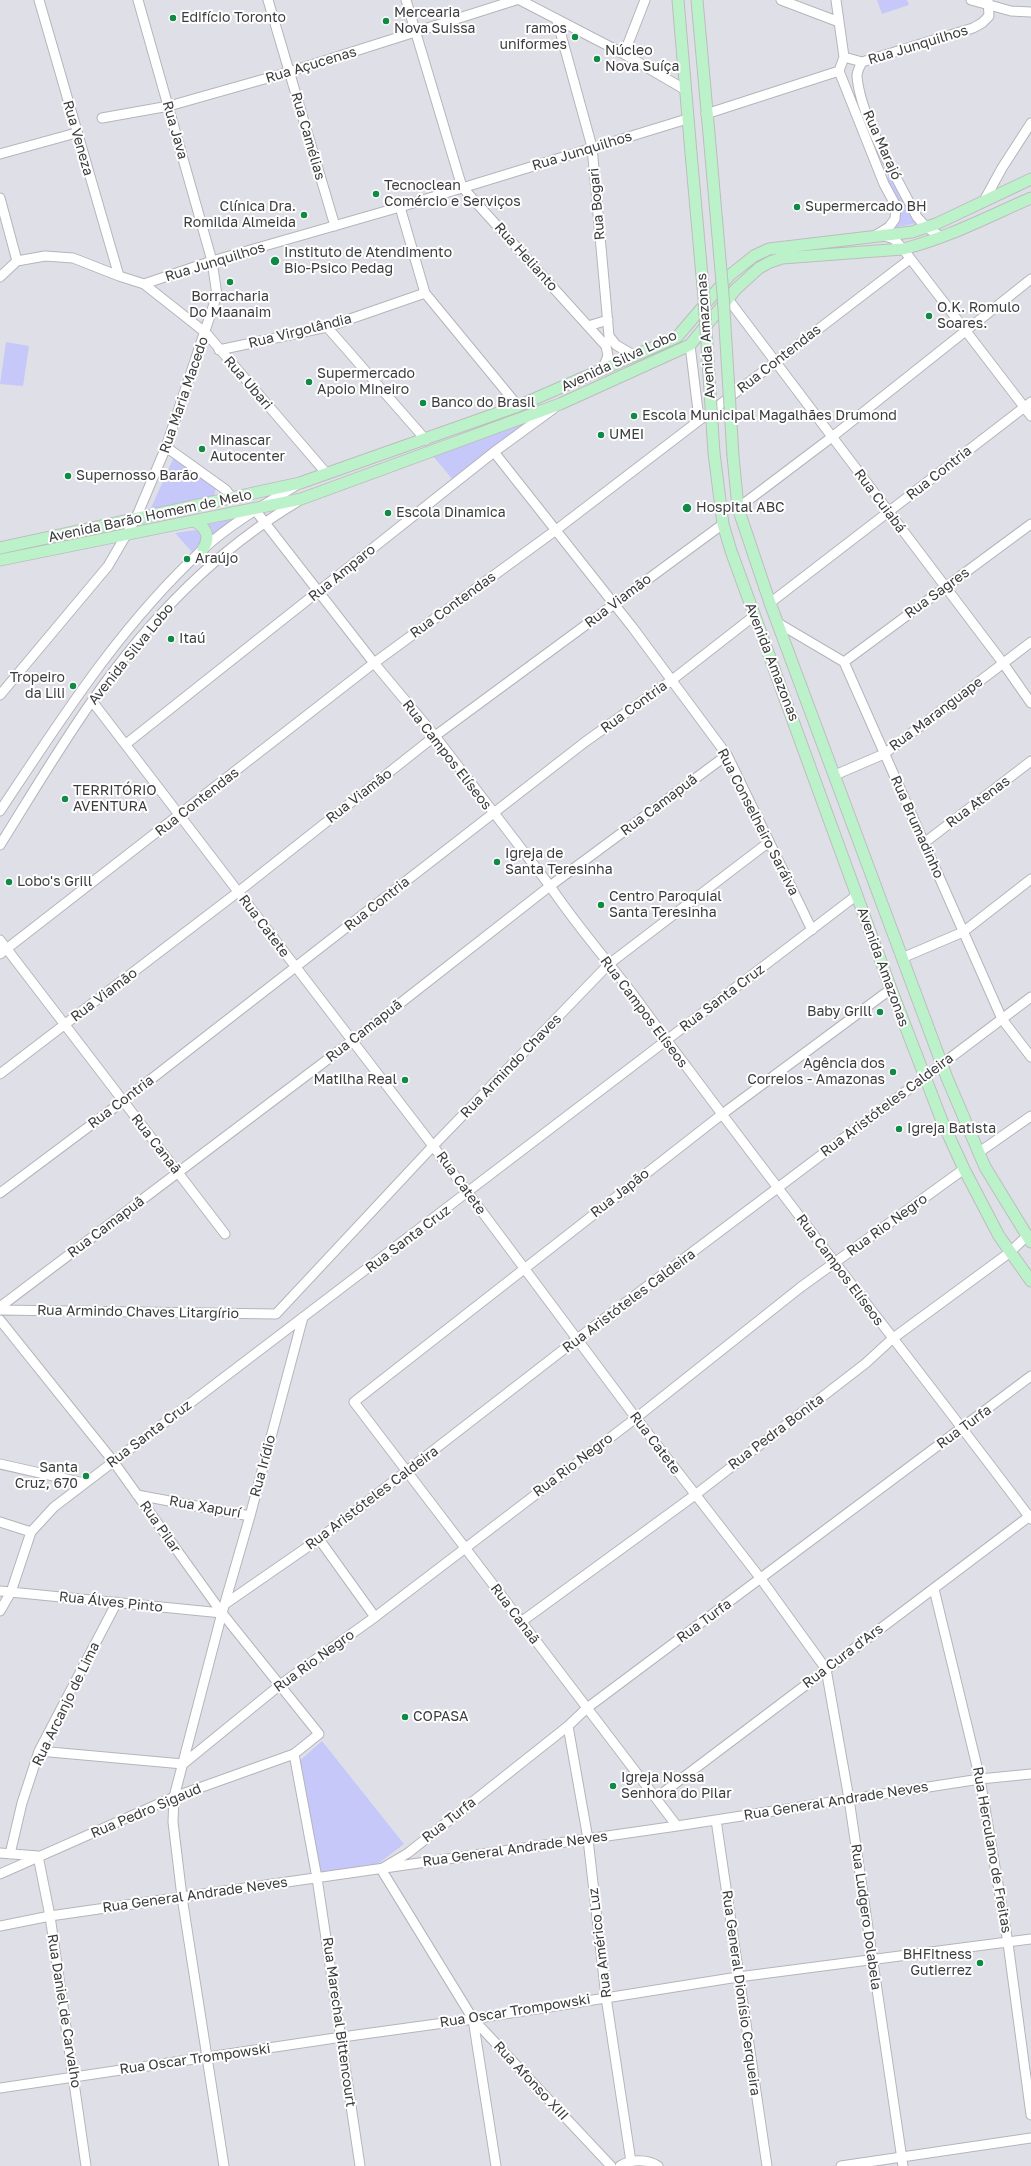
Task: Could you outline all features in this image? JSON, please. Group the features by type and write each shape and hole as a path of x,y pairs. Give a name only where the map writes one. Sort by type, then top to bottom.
{"main road":[{"name":"Avenida Amazonas","path":"678,0 684,89 704,299 714,453 723,524 754,616 792,715 924,1077 964,1168 1010,1253 1031,1281"},
{"name":"Avenida Amazonas","path":"697,0 723,294 733,456 738,508 770,603 902,958 978,1154 1029,1239"},
{"name":"Avenida Silva Lobo","path":"300,484 518,406 677,337 730,275 759,254 769,249 784,246 880,236 927,228 985,199 1031,179"},
{"name":"Avenida Silva Lobo","path":"255,510 301,499 481,431 560,404 690,345 728,299 759,268 770,262 782,258 903,249 942,237 1031,198"},
{"path":"518,406 521,414 519,419"},
{"name":"Avenida Barão Homem de Melo","path":"0,548 300,484"},
{"path":"214,517 224,510 232,498"},
{"name":"Avenida Barão Homem de Melo","path":"0,560 255,510"},
{"path":"194,521 204,528 206,533 207,544 203,549"}],"street":[{"name":"Rua Veneza","path":"39,0 76,133 119,276"},
{"name":"Rua Java","path":"138,0 212,261"},
{"name":"Rua Camélias","path":"268,0 334,226"},
{"name":"Rua Helianto","path":"406,0 462,186 606,346 608,356 602,370"},
{"name":"Rua Açucenas","path":"102,118 169,106 289,72 516,0"},
{"path":"520,0 624,54 684,89"},
{"path":"624,54 645,0"},
{"path":"782,0 839,22"},
{"path":"706,114 839,71 844,58 836,0"},
{"path":"971,0 989,3 1011,11 1031,12"},
{"name":"Rua Junquilhos","path":"844,58 862,62 973,28 982,23 989,16 989,3"},
{"name":"Rua Bogari","path":"557,20 592,148 609,336 616,345 635,356"},
{"name":"Rua Marajó","path":"862,62 857,75 862,98 876,137 917,217 927,228 942,237"},
{"name":"Rua Marajó","path":"839,71 884,184 897,212 895,219 880,236"},
{"name":"Rua Junquilhos","path":"144,284 212,261 400,207 462,186 687,119"},
{"path":"985,199 1031,123"},
{"path":"0,154 76,133"},
{"path":"876,137 884,184"},
{"path":"994,183 994,189 1001,192"},
{"path":"0,198 17,261"},
{"path":"400,207 425,293 518,406"},
{"path":"880,236 894,239 903,249 965,331 1028,404 1031,416"},
{"path":"0,277 17,261 45,256 73,258 144,284"},
{"name":"Rua Contendas","path":"3,952 374,663 556,530 698,419 910,259"},
{"name":"Rua Maria Macedo","path":"0,695 108,566 127,536 136,518 166,447 218,295 212,261"},
{"path":"738,508 832,437 1031,279"},
{"name":"Rua Ubari","path":"144,284 206,333 219,350 327,474"},
{"name":"Rua Virgolândia","path":"219,350 327,327 425,293"},
{"name":"Rua Cuiabá","path":"728,299 774,363 832,437 1003,663 1031,703"},
{"path":"588,326 608,320"},
{"path":"327,327 426,440"},
{"name":"Avenida Amazonas","path":"690,345 698,419"},
{"name":"Rua Amparo","path":"126,744 494,452 560,404"},
{"name":"Rua Contria","path":"770,603 1028,404"},
{"path":"166,447 226,490 232,498"},
{"name":"Rua Conselheiro Saráiva","path":"494,452 614,603 727,755 812,930"},
{"name":"Avenida Silva Lobo","path":"0,811 82,688 142,611 203,549 255,510 300,484"},
{"name":"Avenida Silva Lobo","path":"0,845 92,701 155,622 208,566 264,522 301,499"},
{"name":"Rua Campos Elíseos","path":"255,510 374,663 435,736 550,886 567,912 609,964 834,1264 1030,1517"},
{"name":"Rua Viamão","path":"0,1074 238,892 435,736 723,524"},
{"name":"Rua Sagres","path":"844,662 1031,524"},
{"name":"Rua Contria","path":"0,1193 296,968 585,742 672,680 754,616"},
{"path":"778,623 844,662"},
{"name":"Rua Maranguape","path":"835,775 884,754 1031,642"},
{"name":"Rua Brumadinho","path":"844,662 1002,1019 1031,1057"},
{"name":"Rua Catete","path":"92,701 433,1146 636,1418 761,1579 826,1669"},
{"name":"Rua Camapuã","path":"0,1309 352,1040 550,886 727,755"},
{"name":"Rua Atenas","path":"924,843 1031,761"},
{"name":"Rua Armindo Chaves","path":"276,1314 433,1146 609,964 769,842"},
{"path":"902,958 963,932 1031,879"},
{"name":"Rua Santa Cruz","path":"0,1611 11,1592 31,1532 54,1507 302,1317 468,1193 857,895"},
{"name":"Rua Canaã","path":"0,940 3,952 64,1025 225,1234"},
{"name":"Rua Japão","path":"354,1402 523,1268 721,1115 891,989"},
{"name":"Rua Aristóteles Caldeira","path":"225,1604 319,1539 577,1339 778,1189 863,1122 1031,997"},
{"path":"978,1154 1031,1116"},
{"name":"Rua Rio Negro","path":"183,1764 280,1685 375,1617 464,1547 636,1418 801,1287 964,1168"},
{"name":"Rua Pedra Bonita","path":"521,1622 695,1495 866,1363 892,1339 1029,1239"},
{"name":"Rua Armindo Chaves Litargírio","path":"0,1309 276,1314"},
{"name":"Rua Irídio","path":"224,2166 182,1897 173,1822 174,1797 302,1317"},
{"name":"Rua Pilar","path":"0,1320 113,1461 222,1613 319,1734"},
{"name":"Rua Turfa","path":"380,1869 408,1853 568,1726 587,1708 961,1428 1002,1400 1031,1376"},
{"name":"Rua Canaã","path":"354,1402 677,1826"},
{"path":"0,1464 84,1483"},
{"name":"Rua Xapurí","path":"137,1495 250,1516"},
{"name":"Rua Cura d'Ars","path":"656,1798 1030,1517"},
{"path":"0,1522 31,1532"},
{"path":"319,1539 375,1617"},
{"name":"Rua Herculano de Freitas","path":"934,1589 980,1779 1008,1943 1031,2114"},
{"name":"Rua Álves Pinto","path":"0,1591 222,1613"},
{"name":"Rua Arcanjo de Lima","path":"10,1854 22,1803 38,1752 117,1602"},
{"name":"Rua Ludgero Dolabela","path":"826,1669 848,1799 903,2166"},
{"name":"Rua Américo Luz","path":"568,1726 588,1839 606,1997 631,2162"},
{"name":"Rua Pedro Sigaud","path":"0,1874 174,1797 294,1754 319,1734"},
{"path":"38,1752 183,1764"},
{"name":"Rua Marechal Bittencourt","path":"294,1754 317,1878 342,2037 360,2166"},
{"name":"Rua General Andrade Neves","path":"0,1926 50,1916 677,1826 980,1779 1031,1774"},
{"name":"Rua General Dionísio Cerqueira","path":"716,1820 767,2166"},
{"path":"0,1853 38,1856"},
{"name":"Rua Daniel de Carvalho","path":"38,1856 50,1916 86,2166"},
{"name":"Rua Afonso XIII","path":"380,1869 473,2019 611,2166"},
{"name":"Rua Oscar Trompowski","path":"0,2088 473,2019 738,1977 1031,1939"},
{"path":"473,2019 496,2166"},
{"path":"841,2166 1031,2138"},
{"path":"620,2166 631,2162 644,2161 658,2166"}],"shaded area":[{"path":"877,0 907,0 909,5 882,14"},
{"path":"887,169 917,223 893,228 893,193 888,180"},
{"path":"6,342 29,346 23,386 0,384"},
{"path":"523,420 525,423 453,480 433,456"},
{"path":"174,457 216,488 214,496 150,510"},
{"path":"227,520 235,521 212,536 212,529 206,525"},
{"path":"195,530 201,532 202,542 192,552 175,533"},
{"path":"322,1741 404,1844 375,1866 321,1875 297,1763"}],"place":[{"name":"Edifício Toronto","path":"173,18"},
{"name":"Mercearia Nova Suissa","path":"386,21"},
{"name":"ramos uniformes","path":"575,37"},
{"name":"Núcleo Nova Suíça","path":"597,59"},
{"name":"Tecnoclean Comércio e Serviços","path":"376,194"},
{"name":"Supermercado BH","path":"797,207"},
{"name":"Clínica Dra. Romilda Almeida","path":"304,215"},
{"name":"Instituto de Atendimento Bio-Psico Pedag","path":"275,261"},
{"name":"Borracharia Do Maanaim","path":"230,282"},
{"name":"O.K. Romulo Soares.","path":"929,316"},
{"name":"Supermercado Apoio Mineiro","path":"309,382"},
{"name":"Banco do Brasil","path":"423,403"},
{"name":"Escola Municipal Magalhães Drumond","path":"634,416"},
{"name":"UMEI","path":"601,435"},
{"name":"Minascar Autocenter","path":"202,449"},
{"name":"Supernosso Barão","path":"68,476"},
{"name":"Hospital ABC","path":"687,508"},
{"name":"Escola Dinamica","path":"388,513"},
{"name":"Araújo","path":"187,559"},
{"name":"Itaú","path":"171,639"},
{"name":"Tropeiro da Lili","path":"73,686"},
{"name":"TERRITÓRIO AVENTURA","path":"65,799"},
{"name":"Igreja de Santa Teresinha","path":"497,862"},
{"name":"Lobo's Grill","path":"9,882"},
{"name":"Centro Paroquial Santa Teresinha","path":"601,905"},
{"name":"Baby Grill","path":"880,1012"},
{"name":"Agência dos Correios - Amazonas","path":"893,1072"},
{"name":"Matilha Real","path":"405,1080"},
{"name":"Igreja Batista","path":"899,1129"},
{"name":"Santa Cruz, 670","path":"86,1476"},
{"name":"COPASA","path":"405,1717"},
{"name":"Igreja Nossa Senhora do Pilar","path":"613,1786"},
{"name":"BHFitness Gutierrez","path":"980,1963"}]}
